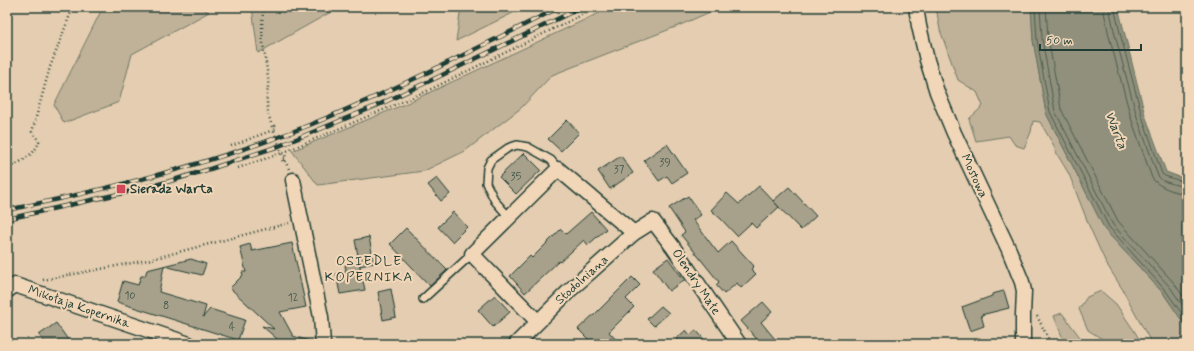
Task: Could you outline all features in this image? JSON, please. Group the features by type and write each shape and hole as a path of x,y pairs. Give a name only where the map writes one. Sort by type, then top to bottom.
{"street":[{"name":"Mostowa","path":"916,7 925,53 937,92 957,140 1009,250 1022,282 1024,291 1023,344"},
{"path":"538,322 472,254 558,169 634,233"},
{"path":"293,180 321,317 324,344"},
{"name":"Stodolniana","path":"516,344 570,290 634,233 653,221"},
{"name":"Olendry Małe","path":"653,221 673,247 739,344"},
{"name":"Mikołaja Kopernika","path":"11,288 189,344"}],"lane":[{"path":"509,218 495,202 486,183 487,168 491,160 508,148 517,145 528,147 551,160 558,169"},
{"path":"423,299 472,254"}],"path":[{"path":"7,171 31,154 37,146 39,141 32,132 50,67 73,7"},
{"path":"231,146 276,129 275,126 272,127 267,102 268,77 261,27 264,7"},
{"path":"238,168 282,153 425,92 598,7"},
{"path":"273,130 283,156 285,155 286,158 282,159 283,162 285,160 293,180"},
{"path":"43,280 148,260 301,220"}],"shaded area":[{"path":"103,7 200,7 209,12 132,54 119,102 64,123 54,105"},
{"path":"252,7 333,7 331,12 258,53"},
{"path":"461,7 525,7 456,41"},
{"path":"612,7 721,7 678,26 552,75 521,108 465,151 424,171 318,185 292,151 405,104"},
{"path":"936,7 1031,7 1033,40 1046,113 1105,230 1163,293 1187,328 1187,344 1152,344 1123,290 1106,263 1090,228 1069,174 1040,122 1033,121 1031,132 1024,148 1015,145 1009,136 976,141 969,119 983,106 977,92 958,80 940,30"},
{"path":"1101,291 1116,304 1142,344 1110,344 1088,330 1079,309 1087,297"},
{"path":"1062,313 1085,344 1065,344 1054,316"}],"water":[{"name":"Warta","path":"1031,7 1118,7 1145,115 1166,172 1185,179 1187,182 1187,328 1163,293 1105,230 1046,113 1033,40"}],"building":[{"path":"567,120 579,133 561,151 548,139"},
{"path":"667,144 687,173 672,183 667,176 659,181 644,160"},
{"path":"524,153 541,170 516,194 499,177"},
{"path":"621,156 633,173 610,189 598,171"},
{"path":"437,178 450,194 441,201 428,185"},
{"path":"759,186 779,207 756,228 751,223 737,236 711,210 727,193 739,204"},
{"path":"789,187 816,216 801,230 773,201"},
{"path":"688,196 701,215 693,220 718,253 731,241 754,266 751,269 756,274 741,288 737,283 724,294 716,285 719,282 681,235 685,232 669,208"},
{"path":"453,212 467,227 452,242 438,227"},
{"path":"591,212 606,229 588,245 584,240 525,293 510,276 530,256 532,258 561,229 566,234"},
{"path":"406,228 447,270 430,286 390,244"},
{"path":"369,237 374,263 360,266 355,240"},
{"path":"292,243 306,307 280,312 293,336 312,342 312,344 283,344 262,326 274,329 230,288 243,275 242,272 246,272 240,247 250,244 252,251"},
{"path":"668,258 684,280 669,291 653,269"},
{"path":"191,259 206,264 202,275 164,266 159,292 206,306 203,317 210,309 245,320 238,340 117,302 123,281 138,285 141,276 145,276 147,270"},
{"path":"359,262 365,290 340,294 336,274 346,271 345,265"},
{"path":"632,277 640,285 626,299 634,307 609,332 620,344 593,344 578,329"},
{"path":"391,289 396,317 383,320 378,292"},
{"path":"1004,291 1009,308 981,315 984,326 970,331 962,307 992,296 992,294"},
{"path":"495,295 510,312 493,327 478,310"},
{"path":"763,302 772,312 761,322 779,344 761,344 741,321"},
{"path":"661,306 669,313 654,326 647,319"},
{"path":"56,323 71,344 46,344 39,335"},
{"path":"686,330 690,335 696,330 708,344 679,344 681,343 676,339"}],"railway":[{"path":"7,210 151,177 257,145 326,118 394,88 560,7"},
{"path":"7,219 167,182 279,146 376,106 582,7"}],"place":[{"name":"Sieradz Warta","path":"121,189"}],"district":[{"name":"OSIEDLE KOPERNIKA","path":"369,270"}]}
